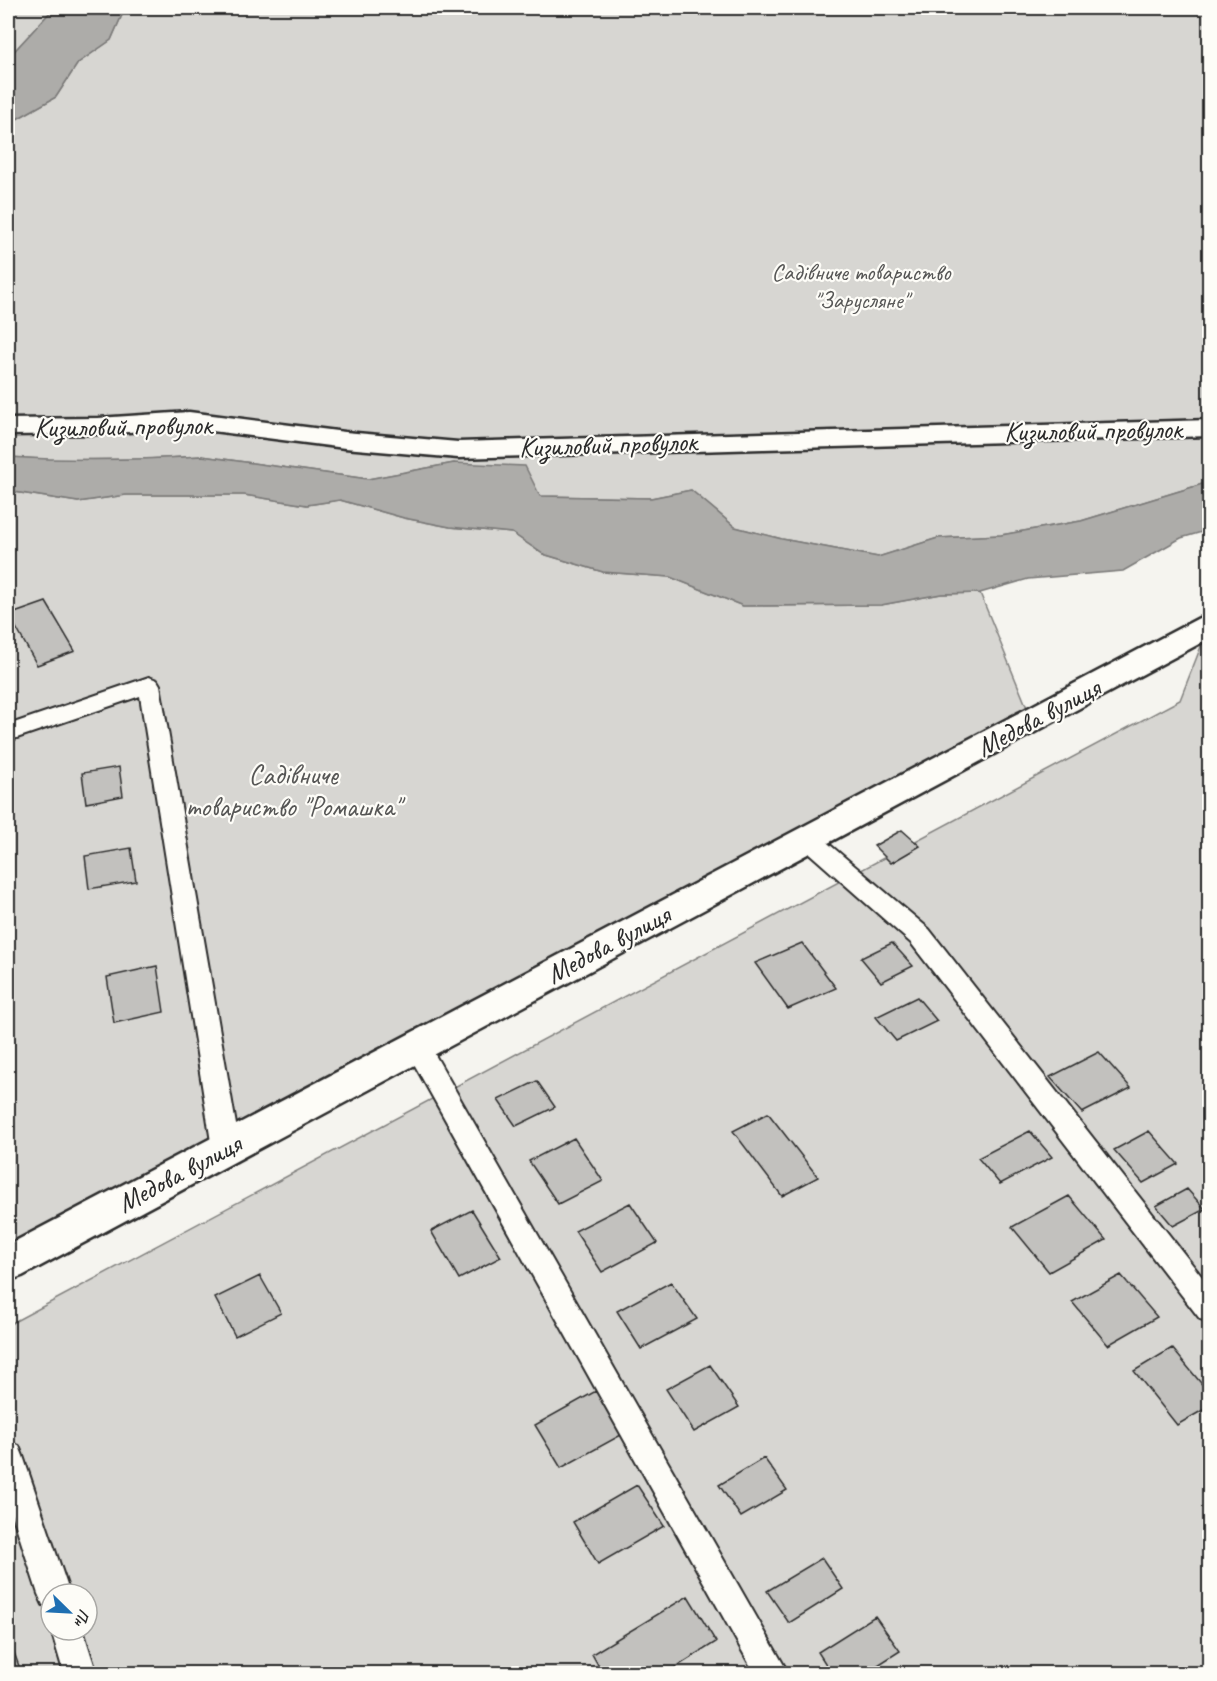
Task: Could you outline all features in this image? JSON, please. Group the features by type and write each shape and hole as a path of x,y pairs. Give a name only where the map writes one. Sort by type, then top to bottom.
{"street":[{"name":"Кизиловий провулок","path":"8,427 98,426 189,420 345,440 458,450 754,439 1209,428"},
{"name":"Медова вулиця","path":"8,1264 1209,625"}],"lane":[{"path":"8,734 149,685 226,1148"},
{"path":"808,839 920,936 1209,1310"},
{"path":"417,1046 772,1674"},
{"path":"8,1456 50,1582"},
{"path":"71,1642 81,1674"}],"green space":[{"path":"8,8 54,8 8,58"},
{"name":"Садівниче товариство \"Зарусляне\"","path":"129,8 1209,8 1209,482 1081,521 1001,535 938,538 878,557 782,539 735,527 691,490 651,498 539,496 454,463 368,479 202,456 55,460 8,457 8,124 56,97 78,63 111,40 122,15"},
{"name":"Садівниче товариство \"Ромашка\"","path":"8,491 78,502 126,495 244,495 307,505 340,500 404,518 450,527 512,533 543,554 603,572 670,577 743,606 881,605 941,594 980,593 1032,720 8,1264"},
{"path":"1209,626 1209,1673 8,1673 8,1325 1180,700"}],"shaded area":[{"path":"54,8 129,8 122,15 111,40 78,63 56,97 8,124 8,58"},
{"path":"202,456 368,479 454,463 525,466 540,496 651,498 691,490 735,527 782,539 878,557 938,538 1001,535 1081,521 1209,482 1209,530 1181,538 1123,571 1028,579 980,593 941,594 881,605 743,606 670,577 603,572 543,554 512,533 450,527 404,518 340,500 307,505 244,495 126,495 78,502 8,491 8,457 105,460"}],"building":[{"path":"46,602 75,651 37,665 9,615"},
{"path":"119,767 123,796 86,803 82,773"},
{"path":"902,830 920,846 891,863 874,846"},
{"path":"131,848 136,881 89,889 85,856"},
{"path":"802,943 836,988 788,1009 755,963"},
{"path":"892,943 913,966 881,982 861,958"},
{"path":"157,966 164,1012 114,1023 107,977"},
{"path":"917,997 937,1021 896,1041 876,1017"},
{"path":"1099,1052 1131,1088 1082,1113 1050,1077"},
{"path":"537,1081 555,1107 516,1126 498,1100"},
{"path":"768,1113 818,1177 782,1196 733,1131"},
{"path":"1030,1131 1052,1157 1000,1184 978,1158"},
{"path":"1149,1131 1178,1164 1143,1183 1114,1150"},
{"path":"574,1138 603,1181 558,1204 529,1161"},
{"path":"1187,1189 1205,1209 1173,1226 1156,1206"},
{"path":"1069,1196 1106,1240 1049,1272 1012,1227"},
{"path":"630,1203 657,1243 602,1272 575,1231"},
{"path":"472,1210 501,1257 459,1279 431,1231"},
{"path":"1121,1275 1157,1317 1108,1345 1072,1302"},
{"path":"260,1276 281,1313 235,1336 215,1298"},
{"path":"671,1282 697,1319 641,1349 617,1311"},
{"path":"1172,1348 1210,1394 1210,1406 1177,1425 1134,1371"},
{"path":"710,1365 739,1407 694,1432 666,1389"},
{"path":"596,1391 623,1434 561,1468 535,1425"},
{"path":"764,1458 787,1490 741,1517 719,1485"},
{"path":"637,1485 664,1526 598,1564 573,1522"},
{"path":"822,1558 843,1589 789,1623 767,1591"},
{"path":"688,1596 716,1642 665,1674 603,1674 592,1654"},
{"path":"875,1616 900,1651 864,1674 832,1674 818,1652"},
{"path":"8,1636 20,1669 12,1674 8,1674"}]}
